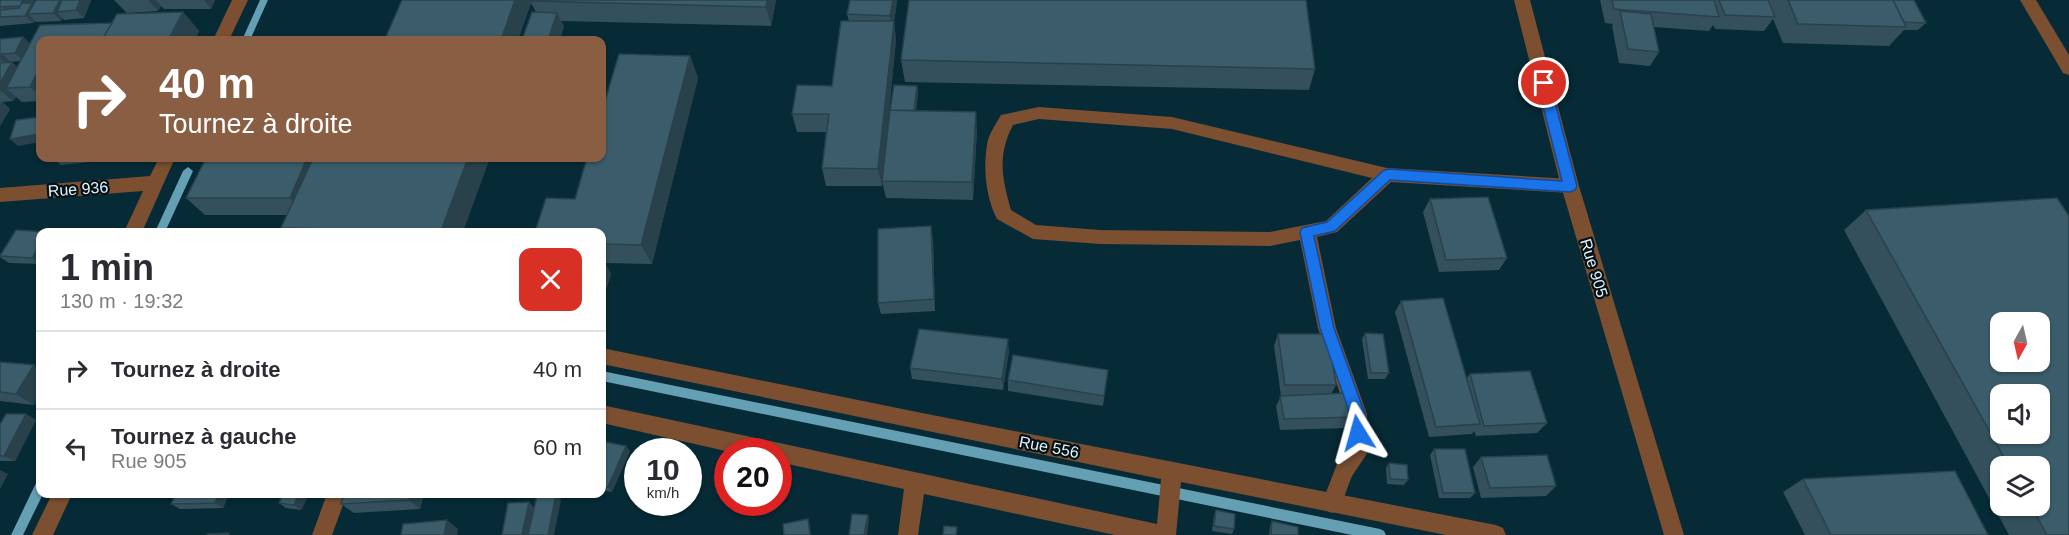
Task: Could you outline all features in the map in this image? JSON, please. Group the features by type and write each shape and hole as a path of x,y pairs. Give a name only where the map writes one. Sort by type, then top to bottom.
{"street":[{"path":"223,36 240,0"},
{"name":"Rue 905","path":"1522,0 1570,186 1674,535"},
{"path":"2028,0 2069,69"},
{"path":"1388,175 1331,227 1270,239 1100,237 1033,232 1004,214 994,181 995,143 1008,120 1039,113 1172,123 1388,175 1570,186"},
{"path":"135,228 165,162"},
{"name":"Rue 936","path":"0,195 155,183"},
{"path":"1306,232 1327,328 1357,414 1358,452 1344,471 1332,503"},
{"name":"Rue 556","path":"606,357 1171,478 1332,503 1496,535"},
{"path":"606,415 714,439"},
{"path":"792,456 1164,535 1171,478"},
{"path":"908,535 915,483"},
{"path":"42,535 60,498"},
{"path":"322,535 336,498"}],"building":[{"path":"0,0 23,0 20,6 0,7"},
{"path":"36,0 60,0 53,13 28,14"},
{"path":"62,0 80,0 76,10 57,12"},
{"path":"402,0 515,0 502,36 386,36"},
{"path":"531,0 767,0 766,7"},
{"path":"850,0 893,0 890,16 847,14"},
{"path":"909,0 1306,0 1315,69 901,60"},
{"path":"1612,0 1714,0 1719,17 1614,9"},
{"path":"1719,0 1768,0 1775,17 1725,15"},
{"path":"1788,0 1893,0 1906,27 1798,24"},
{"path":"1893,0 1914,0 1926,23 1904,22"},
{"path":"22,3 32,3 25,16 0,17 0,10 19,8"},
{"path":"1620,11 1651,14 1659,52 1628,49"},
{"path":"183,12 170,36 104,36 117,14"},
{"path":"532,12 557,13 549,36 523,36"},
{"path":"841,21 894,21 878,169 822,168 829,114 792,114 797,85 832,86"},
{"path":"112,23 104,36 36,36 36,75 30,87 6,88 40,25"},
{"path":"23,37 15,53 2,54 0,59 0,39"},
{"path":"619,54 690,56 641,245 606,244 606,228 536,228 546,198 575,199 586,162 606,162 606,98"},
{"path":"12,62 0,83 0,63"},
{"path":"894,85 917,86 914,111 890,110"},
{"path":"890,110 976,112 972,182 882,181"},
{"path":"36,118 36,135 10,139 16,120"},
{"path":"204,162 305,162 290,198 186,198"},
{"path":"311,162 467,162 442,228 281,228"},
{"path":"1488,197 1507,258 1446,260 1430,199"},
{"path":"2057,198 2069,216 2069,535 2047,535 2037,516 2050,516 2050,456 2003,456 1997,444 2050,444 2050,384 1990,384 1990,432 1866,210"},
{"path":"931,226 934,299 878,303 878,229"},
{"path":"16,230 36,231 36,251 32,258 0,256"},
{"path":"1443,298 1480,424 1436,427 1401,301"},
{"path":"919,329 1008,339 1002,379 910,368"},
{"path":"1365,333 1383,334 1389,373 1371,373"},
{"path":"1278,334 1328,334 1336,385 1285,385"},
{"path":"1013,355 1108,370 1104,396 1008,380"},
{"path":"0,362 34,365 16,394 0,392"},
{"path":"1530,371 1547,423 1484,426 1470,374"},
{"path":"1348,393 1353,417 1284,419 1280,396"},
{"path":"6,414 26,414 4,456 0,456 0,424"},
{"path":"606,442 624,446 608,487 606,487"},
{"path":"1434,449 1465,449 1475,493 1443,493"},
{"path":"1547,455 1556,486 1490,488 1481,457"},
{"path":"1389,463 1407,465 1408,480 1390,479"},
{"path":"1955,471 1988,535 1831,535 1803,479"},
{"path":"174,498 217,498 215,503 171,504"},
{"path":"281,498 297,498 294,505 279,503"},
{"path":"343,498 409,498 409,500 341,504"},
{"path":"536,498 555,498 548,535 528,535"},
{"path":"529,502 522,535 502,535 508,503"},
{"path":"1216,510 1235,514 1234,529 1214,526"},
{"path":"852,514 868,515 864,535 849,535"},
{"path":"808,519 810,535 784,535 783,524"},
{"path":"447,520 444,535 401,535 403,524"},
{"path":"1272,521 1298,527 1298,535 1271,535"},
{"path":"944,526 957,527 956,535 943,535"},
{"path":"229,533 228,535 207,535 208,534"}],"waterway":[{"path":"248,36 264,0"},
{"path":"162,228 188,171"},
{"path":"606,377 1380,535"},
{"path":"17,535 36,495"}],"route":[{"path":"1358,433 1357,414 1327,328 1306,232 1331,227 1388,175 1570,186 1544,83"}]}
